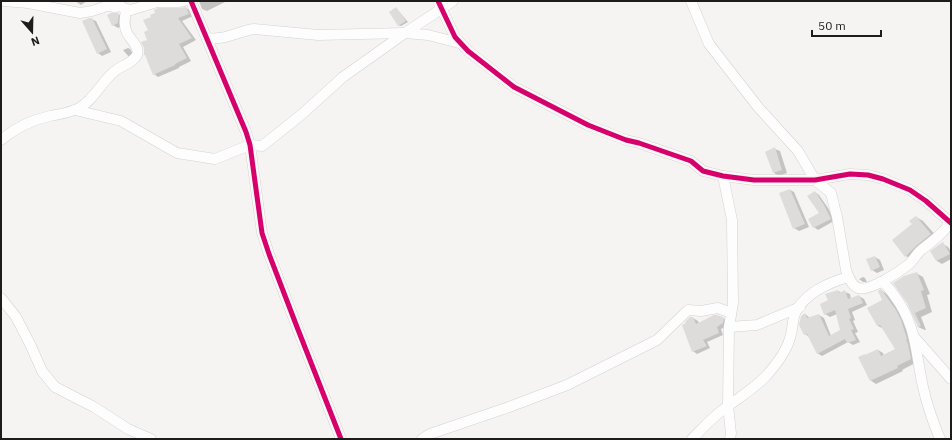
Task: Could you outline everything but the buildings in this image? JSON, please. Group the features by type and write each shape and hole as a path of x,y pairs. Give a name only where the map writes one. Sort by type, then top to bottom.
{"street":[{"path":"4,1 28,3 80,13 107,6 120,6 131,10 156,2 184,1"},
{"path":"191,1 243,121 250,145 262,233 296,327 341,439"},
{"path":"75,110 121,122 177,153 215,159 250,145 262,146 301,115 343,77 405,33 440,5 453,1"},
{"path":"440,5 454,37 459,43 508,83 535,99 588,125 626,140 639,143 691,162 703,171 723,176 754,180 815,180 850,174 868,175 883,179 910,190 951,222 938,236 919,252 909,264 881,282 864,288 858,288 852,284 848,277 831,193 815,180 798,151 758,107 709,44 691,1"},
{"path":"1,140 15,130 37,119 75,110 88,102 114,72 129,62 137,54 136,48 125,28 126,9"},
{"path":"207,38 218,38 245,30 254,29 318,35 405,33 428,35 459,43"},
{"path":"723,176 732,220 733,303 729,328 728,406 731,433 730,439"},
{"path":"692,439 710,420 764,377 780,359 791,337 793,319 797,311 808,297 819,288 829,283 848,277"},
{"path":"881,282 886,285 903,309 915,338 928,408 940,439"},
{"path":"1,298 16,317 32,346 42,372 55,387 99,410 128,429 150,439"},
{"path":"729,328 757,325 800,307"},
{"path":"422,439 430,434 509,407 566,385 657,340 688,310 701,311 718,308 731,313"},
{"path":"915,338 951,379"}],"cycle path":[{"path":"191,1 246,132 250,145 262,233 341,439"},
{"path":"438,1 455,37 468,51 514,87 588,125 626,140 691,161 703,171 723,176 754,180 815,180 850,174 868,175 883,179 910,190 926,201 951,223"}]}
